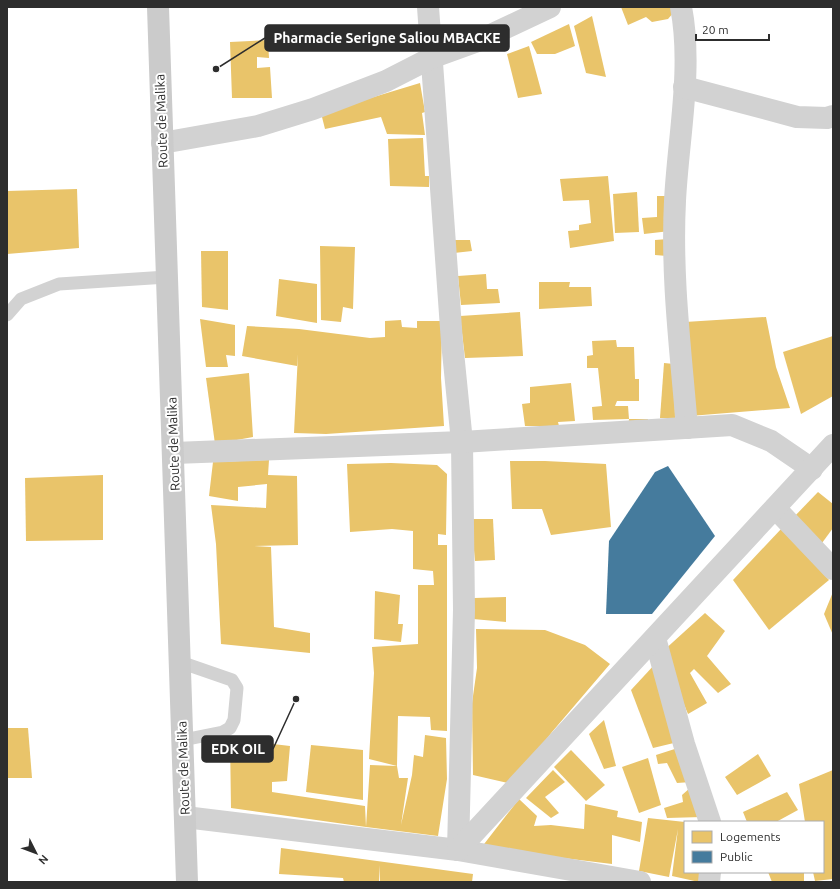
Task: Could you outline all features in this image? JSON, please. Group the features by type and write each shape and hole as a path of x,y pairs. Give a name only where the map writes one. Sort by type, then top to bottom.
{"main road":[{"name":"Route de Malika","path":"158,7 174,453 187,882"}],"street":[{"path":"428,7 452,342 462,442 464,610 458,850"},
{"path":"162,144 258,126 306,111 379,84 431,58 478,41 550,7"},
{"path":"681,7 683,20 684,87 675,201 674,271 687,428"},
{"path":"684,87 797,118 827,118 833,116"},
{"path":"174,453 462,442 732,425 771,441 812,469"},
{"path":"458,850 833,445"},
{"path":"775,508 833,569"},
{"path":"655,638 684,744 710,821"},
{"path":"185,818 458,850 640,882"}],"lane":[{"path":"7,315 21,299 59,284 167,277"},
{"path":"180,662 232,680 237,688 234,720 230,728 223,732 183,740"}],"building: Logements":[{"path":"621,7 673,7 674,12 668,19 652,22 646,17 628,25"},
{"path":"592,16 606,77 586,73 574,26"},
{"path":"569,24 575,46 555,54 537,54 531,42"},
{"path":"268,40 269,58 257,57 257,68 270,67 272,98 232,98 230,42"},
{"path":"529,46 542,94 518,98 507,54"},
{"path":"420,83 425,112 422,113 425,135 387,134 381,117 325,129 321,113"},
{"path":"423,138 425,176 429,176 429,187 390,186 388,139"},
{"path":"608,176 614,241 570,248 568,231 579,230 579,225 591,223 589,200 563,201 560,179"},
{"path":"77,189 79,248 7,254 7,191"},
{"path":"637,192 639,232 615,233 613,194"},
{"path":"657,196 668,196 670,231 644,234 642,218 657,217"},
{"path":"668,239 667,256 655,255 655,240"},
{"path":"452,240 470,240 472,251 454,253"},
{"path":"320,246 355,247 353,309 343,307 341,322 321,320"},
{"path":"201,251 228,251 228,310 202,307"},
{"path":"486,274 487,289 498,289 500,303 461,305 458,276"},
{"path":"279,279 317,284 317,323 276,316"},
{"path":"539,282 570,282 569,287 591,287 592,306 539,309"},
{"path":"520,312 523,356 465,358 460,316"},
{"path":"766,317 776,367 790,408 690,416 685,322"},
{"path":"200,319 235,325 235,356 226,355 228,367 206,367"},
{"path":"401,320 402,327 417,328 417,321 442,321 441,378 444,426 326,434 294,433 298,354 297,366 242,356 247,326 299,329 370,338 385,337 385,321"},
{"path":"833,336 833,396 801,414 783,352"},
{"path":"616,340 617,347 634,347 635,379 639,379 639,401 617,401 615,406 628,406 629,419 593,420 592,407 602,406 598,368 587,368 587,356 593,355 592,341"},
{"path":"664,363 674,364 675,418 660,418"},
{"path":"249,373 253,437 215,444 206,378"},
{"path":"571,383 575,421 558,422 559,426 525,426 522,404 530,403 530,387"},
{"path":"629,419 648,419 648,428 628,428"},
{"path":"269,460 268,475 297,476 298,545 254,546 271,547 274,627 310,633 310,653 221,644 216,544 211,505 266,508 267,484 238,487 238,501 209,496 213,462"},
{"path":"510,461 606,464 611,527 551,535 542,509 512,509"},
{"path":"391,463 437,465 447,474 446,535 438,534 438,545 447,545 447,731 431,730 430,717 398,716 397,766 369,759 374,673 372,647 418,644 418,585 434,585 433,571 413,569 413,531 392,529 350,532 347,464"},
{"path":"103,475 103,540 26,541 25,478"},
{"path":"818,492 833,504 833,528 822,543 792,519"},
{"path":"471,519 493,519 495,560 475,561"},
{"path":"782,528 829,580 769,630 733,580"},
{"path":"375,591 400,595 398,624 403,624 401,642 374,639"},
{"path":"833,592 833,635 824,614"},
{"path":"506,597 506,622 473,619 474,598"},
{"path":"705,613 725,631 707,656 731,684 718,693 694,669 690,673 707,703 688,714 662,652"},
{"path":"476,629 545,630 585,645 610,664 552,732 512,784 473,775 472,703 477,668"},
{"path":"656,663 678,742 653,748 631,690"},
{"path":"604,720 616,766 604,769 589,734"},
{"path":"7,728 28,728 32,778 7,778"},
{"path":"425,735 446,738 447,779 438,836 366,827 370,765 397,766 399,778 408,778 401,825 412,775 414,755 423,757"},
{"path":"230,739 290,746 287,781 272,782 272,792 365,806 366,827 231,808"},
{"path":"311,745 363,750 363,800 306,792"},
{"path":"681,747 691,782 677,783 667,763 658,764 656,755"},
{"path":"571,750 605,785 586,801 554,767"},
{"path":"758,754 771,776 737,795 725,777"},
{"path":"648,758 661,805 639,813 622,767"},
{"path":"553,770 565,782 545,797 559,813 551,818 526,798"},
{"path":"833,770 833,879 815,881 813,873 824,873 824,821 805,821 799,784"},
{"path":"690,788 702,817 667,818 664,808 683,802 682,795"},
{"path":"787,792 798,810 778,821 747,821 743,812"},
{"path":"519,799 537,816 534,826 551,825 584,829 585,804 618,811 617,817 642,822 640,842 612,835 612,864 481,848"},
{"path":"648,818 684,822 684,873 704,873 699,882 672,876 678,829 669,877 639,871"},
{"path":"281,848 473,874 472,882 380,882 380,865 379,882 344,882 343,878 279,874"},
{"path":"768,873 804,873 804,882 772,882"}],"building: Public":[{"path":"668,466 715,536 652,614 606,614 609,541 655,472"}],"place":[{"name":"Pharmacie Serigne Saliou MBACKE","path":"216,69"},
{"name":"EDK OIL","path":"296,699"}]}
